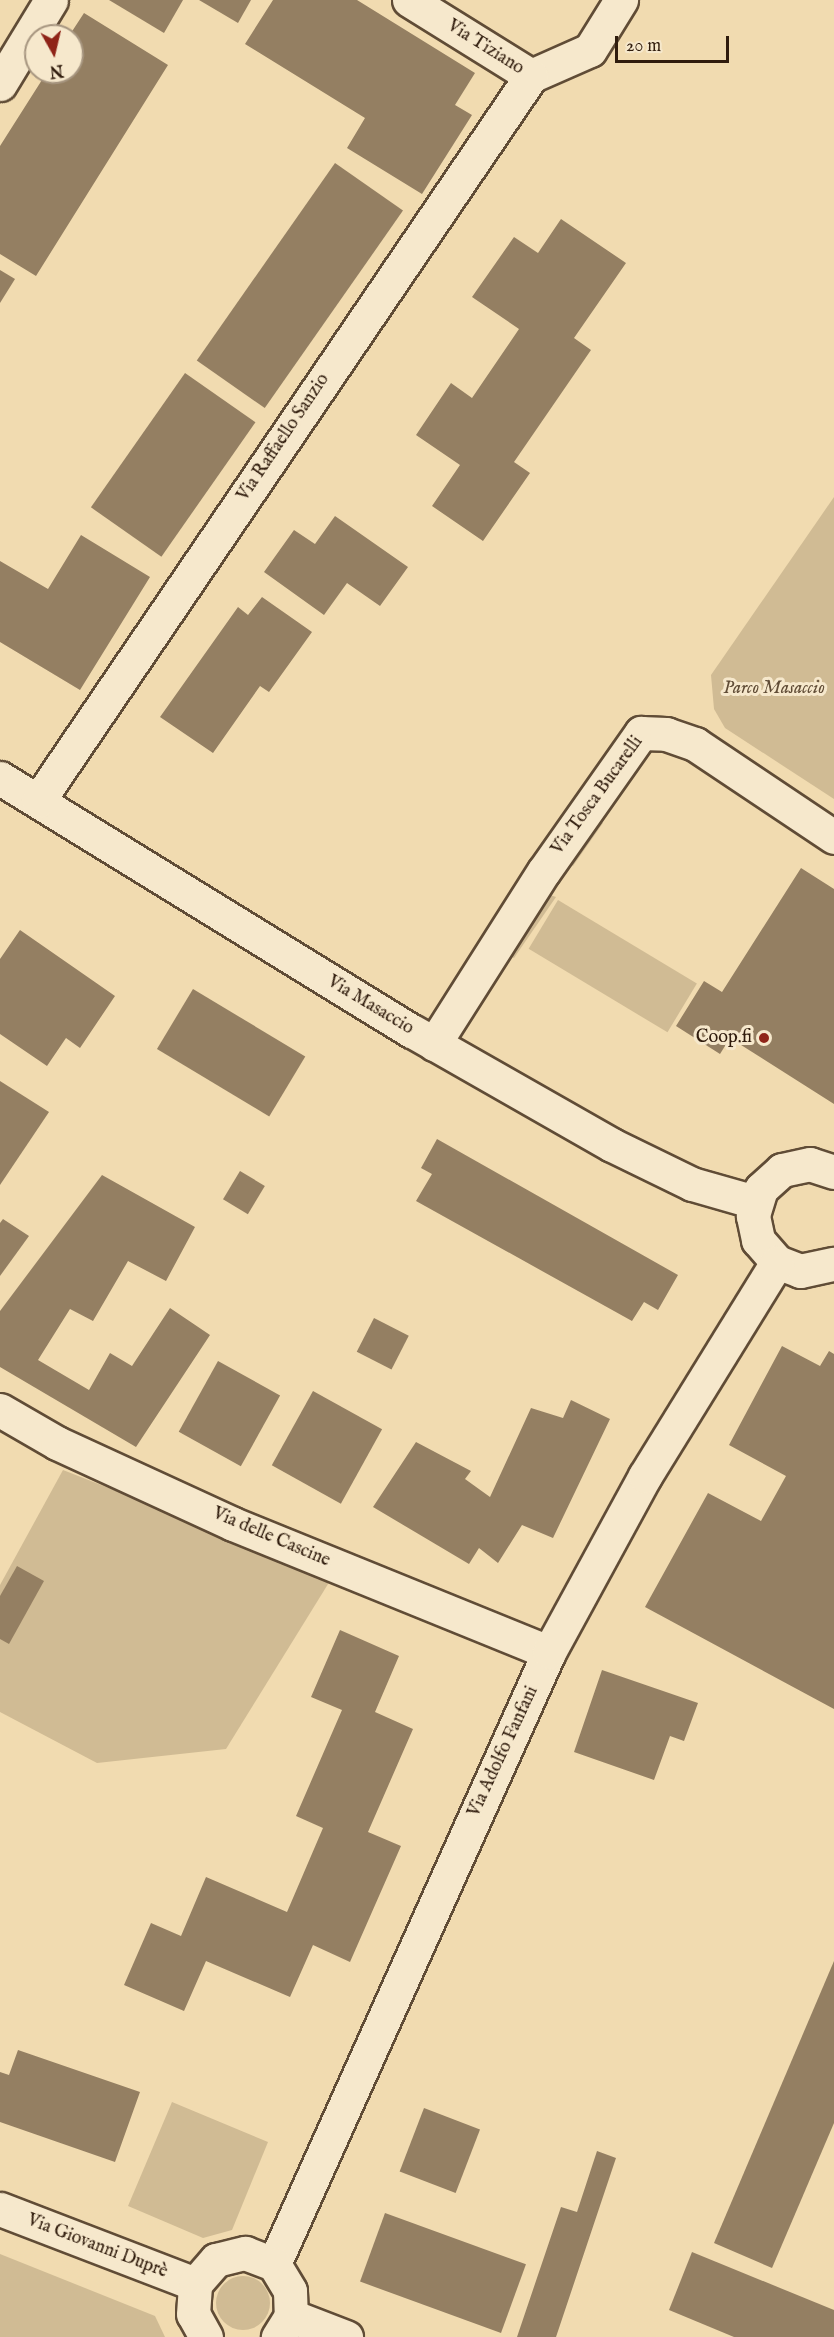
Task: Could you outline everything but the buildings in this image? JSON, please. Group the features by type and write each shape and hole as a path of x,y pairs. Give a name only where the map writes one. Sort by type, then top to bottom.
{"street":[{"path":"0,84 51,0"},
{"name":"Via Tiziano","path":"409,0 531,76"},
{"path":"531,76 590,50 621,0"},
{"name":"Via Raffaello Sanzio","path":"38,801 531,76"},
{"name":"Via Tosca Bucarelli","path":"434,1044 520,906 640,733 666,734 694,744 834,837"},
{"name":"Via Masaccio","path":"0,778 434,1044 657,1169 755,1202"},
{"path":"834,1172 810,1164 782,1170 755,1202 754,1229 777,1262 800,1271 834,1264"},
{"name":"Via Adolfo Fanfani","path":"274,2264 549,1652 645,1476 777,1262"},
{"name":"Via delle Cascine","path":"0,1410 57,1443 233,1524 549,1652"},
{"name":"Via Giovanni Duprè","path":"0,2209 195,2284"},
{"path":"206,2337 193,2314 195,2284 204,2270 230,2255 260,2256 274,2264 290,2290 285,2327 329,2334"}],"green space":[{"name":"Parco Masaccio","path":"834,497 834,799 725,728 714,709 711,675"},
{"path":"599,820 603,823 573,866 570,864"},
{"path":"550,895 556,897 514,958 510,956"},
{"path":"558,900 697,983 668,1032 529,949"},
{"path":"63,1470 333,1576 226,1749 97,1763 0,1712 0,1585"},
{"path":"172,2102 268,2142 232,2230 203,2238 128,2206"},
{"path":"0,2254 155,2316 165,2337 0,2337"},
{"path":"238,2276 248,2276 258,2280 266,2288 270,2303 266,2318 258,2326 248,2330 238,2330 228,2326 220,2318 216,2308 216,2298 220,2288 228,2280"}],"place":[{"name":"Coop.fi","path":"764,1038"}]}
